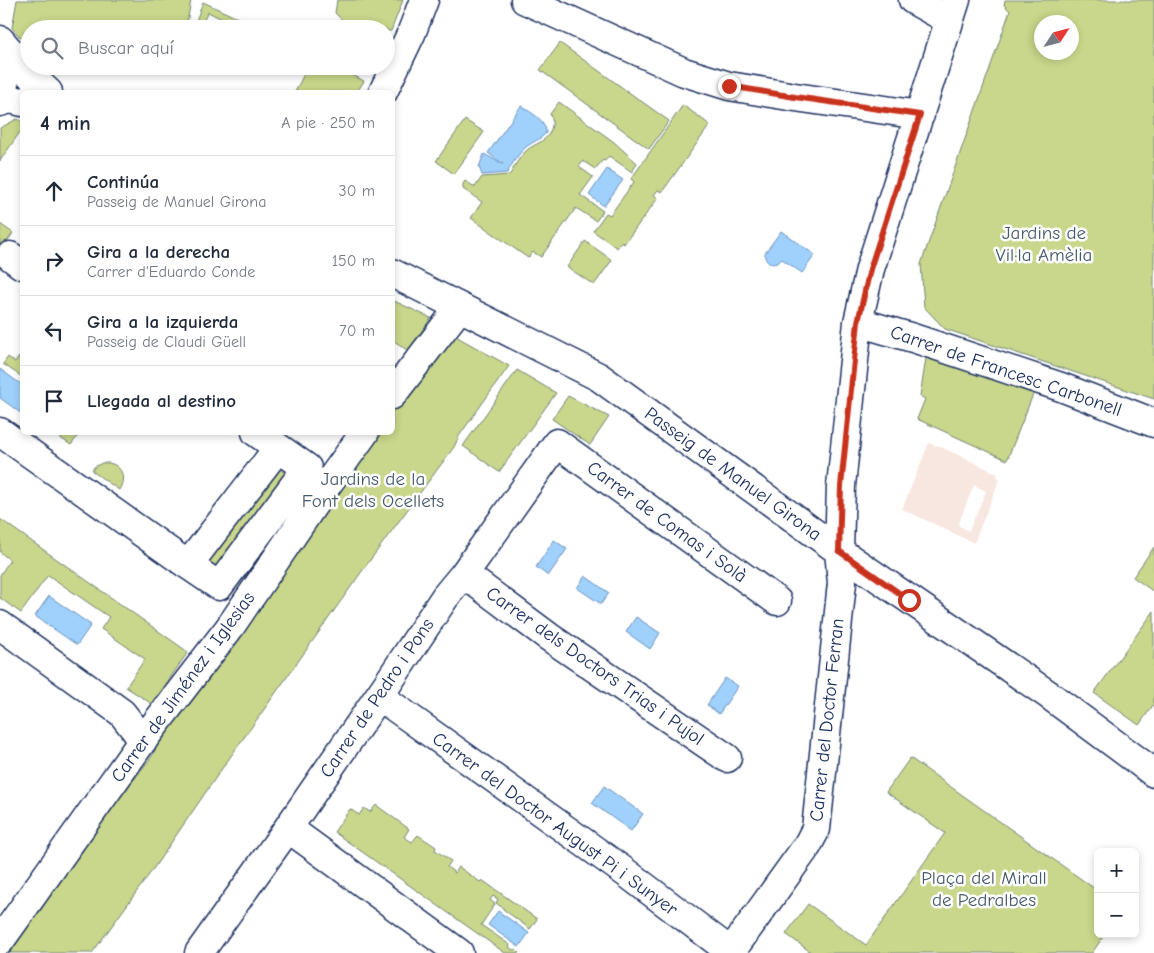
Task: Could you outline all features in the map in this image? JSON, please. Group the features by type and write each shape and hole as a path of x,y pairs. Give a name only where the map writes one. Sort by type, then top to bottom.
{"street":[{"path":"395,67 411,34 424,0"},
{"path":"525,0 684,72 729,86 920,115"},
{"path":"912,0 953,10"},
{"name":"Carrer del Doctor Ferran","path":"731,952 807,846 816,829 842,582 839,551 841,486 858,322 870,269 953,10"},
{"path":"0,90 7,75 8,66 8,56 1,41"},
{"path":"1,41 20,63"},
{"path":"31,75 46,90"},
{"path":"384,90 391,75"},
{"path":"0,102 10,99 20,102"},
{"name":"Passeig de Manuel Girona","path":"395,274 599,378 839,551 1048,695 1154,773"},
{"path":"395,391 460,307"},
{"name":"Carrer de Francesc Carbonell","path":"858,322 913,338 1061,387 1154,423"},
{"path":"0,432 188,565 219,586 307,468 267,440 188,565"},
{"name":"Carrer de Jiménez i Iglesias","path":"0,941 144,740 230,627 363,435"},
{"name":"Carrer de Pedro i Pons","path":"200,953 379,696 445,597 464,574 557,443"},
{"name":"Carrer de Comas i Solà","path":"557,443 777,600"},
{"name":"Carrer dels Doctors Trias i Pujol","path":"464,574 549,637 726,758"},
{"path":"0,625 122,714 144,740"},
{"name":"Carrer del Doctor August Pi i Sunyer","path":"379,696 624,872 731,952"},
{"path":"288,828 459,953"}],"shaded area":[{"path":"929,443 998,474 997,477 1000,478 974,543 902,509","holes":["974,485 986,491 969,531 958,525"]}],"green space":[{"path":"17,0 191,0 188,20 20,20 20,37 12,28"},
{"path":"337,0 403,0 395,21 342,20 335,13"},
{"name":"Jardins de Vil·la Amèlia","path":"1005,0 1154,0 1154,399 945,329 924,307 921,264 1010,11 1004,5"},
{"path":"203,2 242,20 224,20 208,12 204,20 196,20"},
{"path":"560,43 669,121 649,149 540,70"},
{"path":"304,75 352,75 364,81 358,90 296,90"},
{"path":"559,102 614,142 637,163 632,172 609,156 595,169 583,161 579,167 593,177 580,195 603,211 596,221 576,208 541,257 533,252 528,258 471,218 482,202 463,189 463,184 465,181 475,187 482,177 509,175 524,152 547,136 552,123 550,114"},
{"path":"683,105 710,125 662,192 658,190 654,195 658,198 624,244 621,242 617,248 593,231 606,213 610,215 634,182 631,179"},
{"path":"17,119 20,120 20,132 0,161 0,128"},
{"path":"465,120 484,132 454,174 436,161"},
{"path":"0,224 13,233 0,252"},
{"path":"585,241 612,260 594,285 567,267"},
{"path":"395,301 431,318 408,351 395,341"},
{"name":"Jardins de la Font dels Ocellets","path":"443,329 509,366 459,436 454,447 365,567 92,953 6,953 17,934 83,850 93,833 152,756 164,734 364,435 395,435 395,392"},
{"path":"927,352 1034,392 1007,460 917,419 925,399 920,396"},
{"path":"8,357 15,362 19,357 20,376 3,364"},
{"path":"517,370 556,393 499,472 463,446"},
{"path":"568,396 609,417 590,445 552,419"},
{"path":"56,435 78,435 71,445"},
{"path":"102,463 113,464 120,470 123,479 119,490 92,471 94,467"},
{"path":"279,468 287,474 217,569 208,562"},
{"path":"0,519 188,652 152,704 126,687 145,659 101,629 109,617 48,575 21,613 0,598 0,575 10,560 0,552"},
{"path":"1154,547 1154,592 1133,577"},
{"path":"1154,611 1154,704 1139,725 1094,693"},
{"name":"Plaça del Mirall de Pedralbes","path":"910,758 1094,888 1094,938 1102,938 1092,953 812,953 786,934 808,904 866,945 945,833 886,792"},
{"path":"376,805 409,829 404,837 412,842 418,835 436,847 435,850 451,861 447,867 455,873 459,867 480,882 482,880 537,919 530,929 496,903 498,899 493,896 490,900 495,904 481,925 519,953 505,953 334,832 350,809 359,815 364,808 370,812"}],"water":[{"path":"521,106 541,120 546,133 523,150 507,173 482,175 479,167 484,154 503,164 488,153"},
{"path":"607,169 623,180 604,206 589,195"},
{"path":"781,231 815,255 802,273 782,259 773,264 766,260 765,253"},
{"path":"0,369 20,384 20,413 0,398"},
{"path":"554,540 567,549 548,576 536,567"},
{"path":"585,576 609,593 601,604 577,588"},
{"path":"49,596 91,625 77,645 35,616"},
{"path":"636,617 660,633 650,649 626,632"},
{"path":"725,678 738,686 719,714 707,705"},
{"path":"604,786 643,814 631,831 592,803"},
{"path":"498,911 529,933 519,947 488,925"}],"route":[{"path":"729,86 920,115 870,269 858,322 841,486 839,551 909,600"}]}
